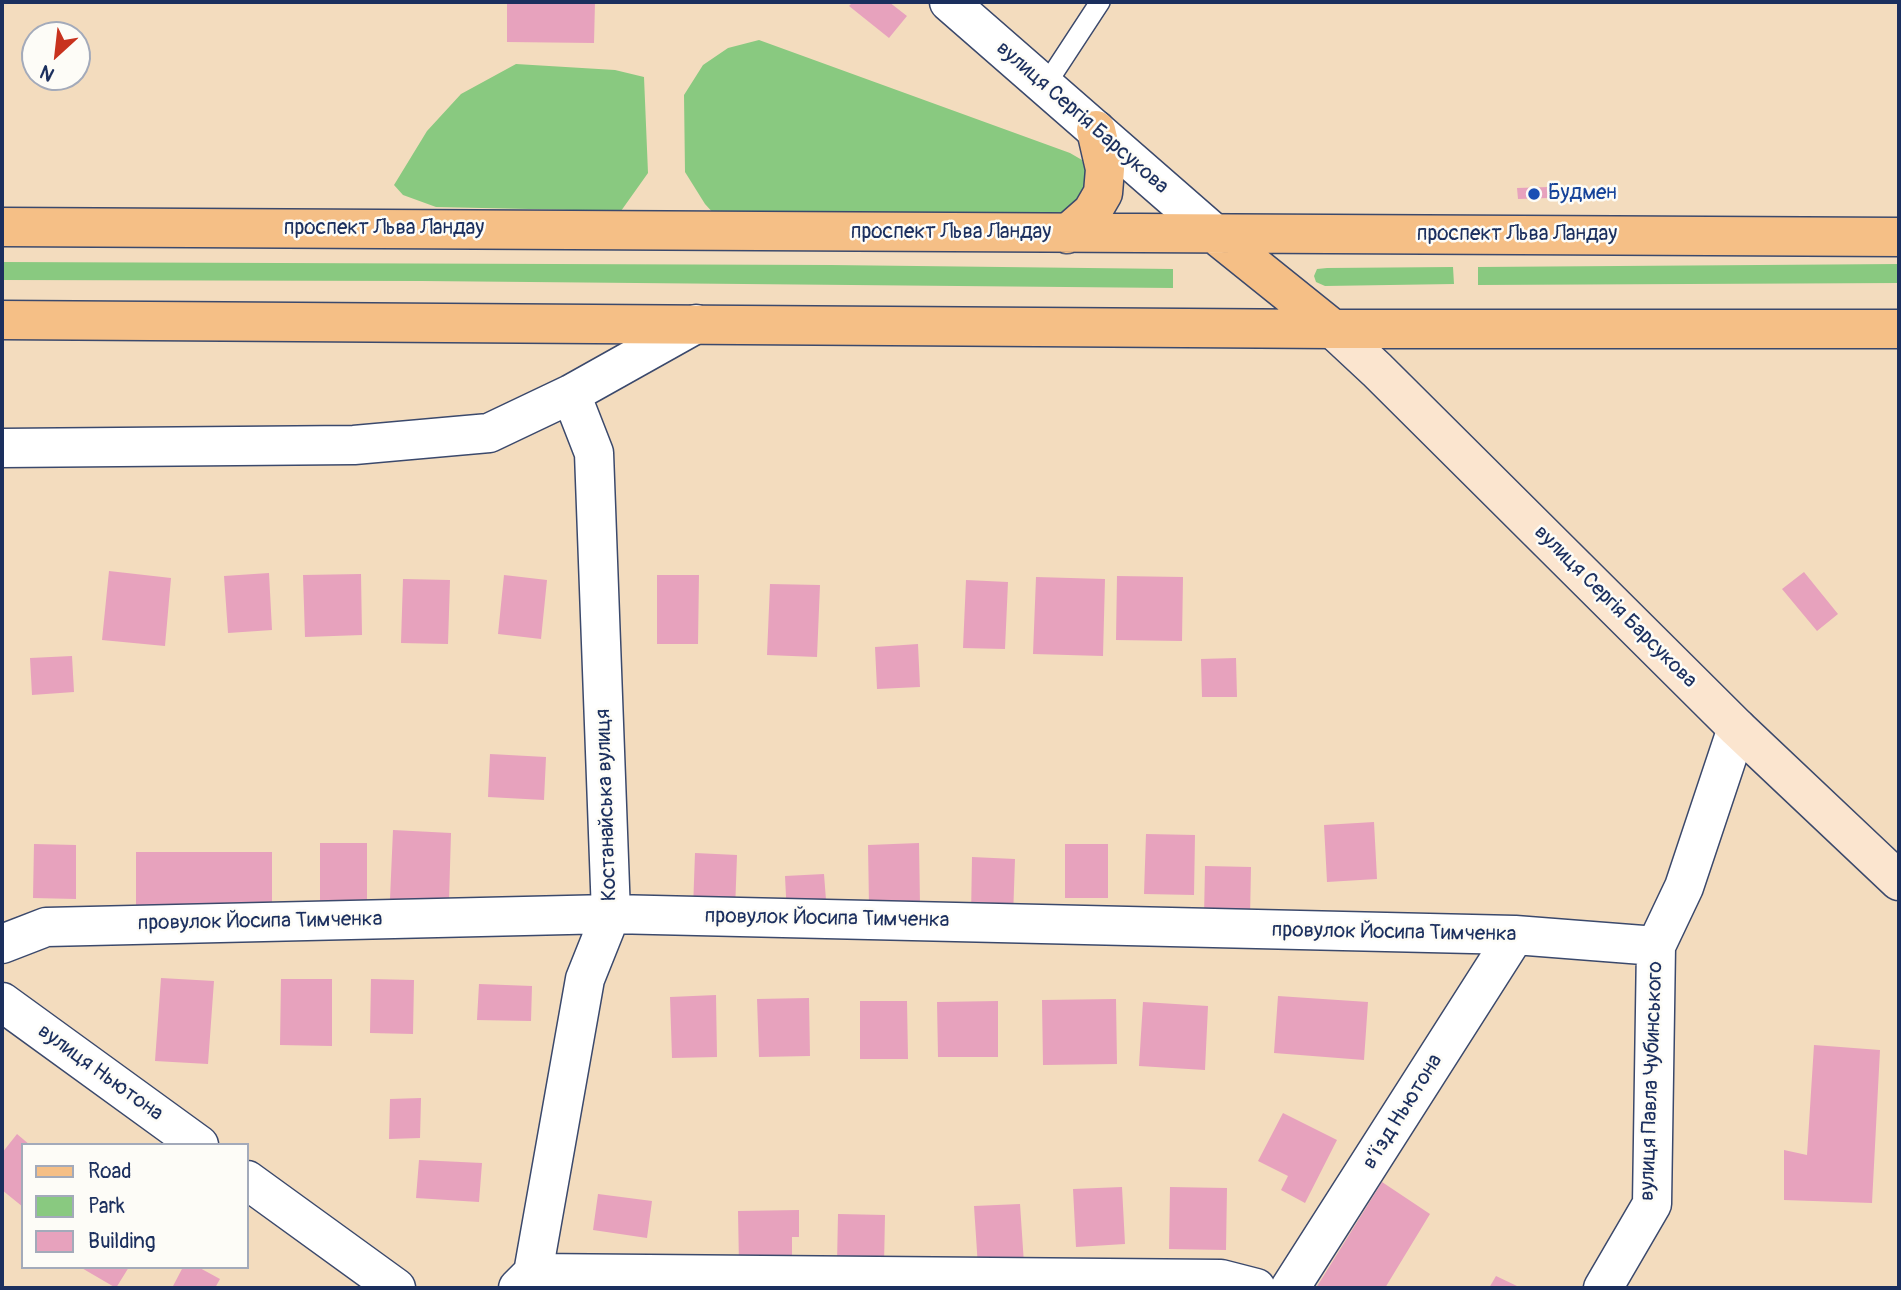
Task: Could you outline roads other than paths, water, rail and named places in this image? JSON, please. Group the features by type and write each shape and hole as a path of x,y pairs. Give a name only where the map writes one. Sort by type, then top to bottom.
{"main road":[{"path":"1068,234 1092,212 1103,193 1105,169 1096,130"},
{"name":"проспект Льва Ландау","path":"2,227 1899,237"},
{"path":"1216,235 1333,329"},
{"path":"2,320 1333,329 1899,329"},
{"name":"вулиця Сергія Барсукова","path":"1333,329 1737,728 1899,881"}],"street":[{"name":"вулиця Сергія Барсукова","path":"949,2 1216,235"},
{"path":"2,448 354,445 489,433 571,394 696,324"},
{"name":"Костанайська вулиця","path":"526,1280 585,979 611,914 594,453 571,394"},
{"path":"1656,946 1684,887 1737,728"},
{"name":"провулок Йосипа Тимченка","path":"2,944 46,927 611,914 1515,935 1656,946"},
{"name":"в’їзд Ньютона","path":"1290,1288 1515,935"},
{"name":"вулиця Павла Чубинського","path":"1603,1288 1653,1205 1656,946"},
{"name":"вулиця Ньютона","path":"2,1002 196,1143"},
{"path":"248,1181 396,1288"},
{"path":"526,1280 1221,1279 1256,1288"}],"lane":[{"path":"1045,86 1100,2"}],"place":[{"name":"Будмен","path":"1534,194"}]}
